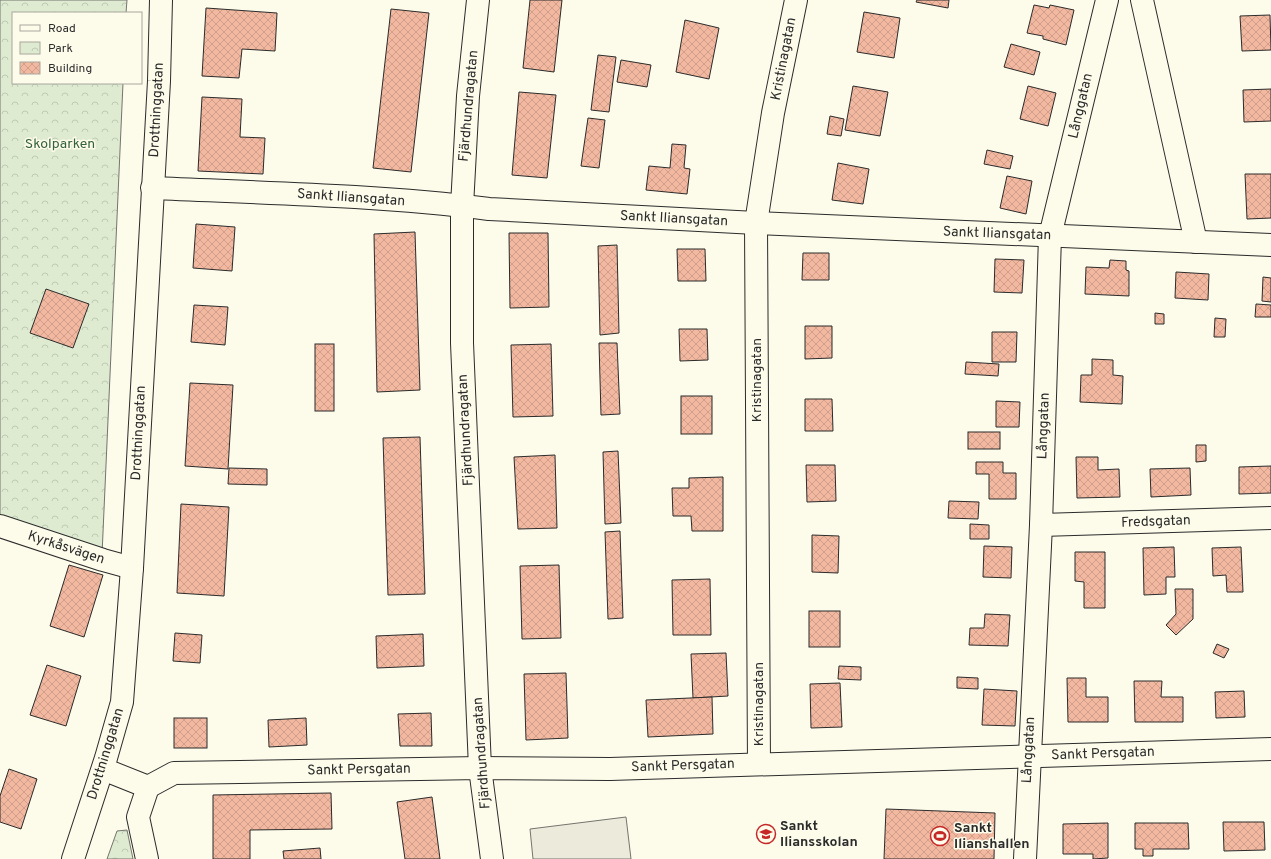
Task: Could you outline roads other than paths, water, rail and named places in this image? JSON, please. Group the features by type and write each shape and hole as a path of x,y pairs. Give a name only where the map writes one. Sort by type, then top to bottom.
{"street":[{"name":"Drottninggatan","path":"73,859 103,769 122,702 132,568 161,0"},
{"name":"Fjärdhundragatan","path":"478,0 468,96 462,206 462,343 480,768 492,859"},
{"name":"Kristinagatan","path":"759,764 756,223 773,112 796,0"},
{"name":"Långgatan","path":"1025,859 1041,525 1050,236 1107,0"},
{"path":"1142,0 1196,242"},
{"name":"Sankt Iliansgatan","path":"152,188 314,195 489,209 756,223 1271,245"},
{"name":"Fredsgatan","path":"1041,525 1271,518"},
{"name":"Kyrkåsvägen","path":"0,526 132,568"},
{"name":"Sankt Persgatan","path":"148,787 174,773 480,768 610,769 1271,749"},
{"path":"103,769 148,787 138,817 147,859"}],"place":[{"name":"Sankt Iliansskolan","path":"766,834"},
{"name":"Sankt Ilianshallen","path":"940,836"}],"park label":[{"name":"Skolparken","path":"60,144"}]}
